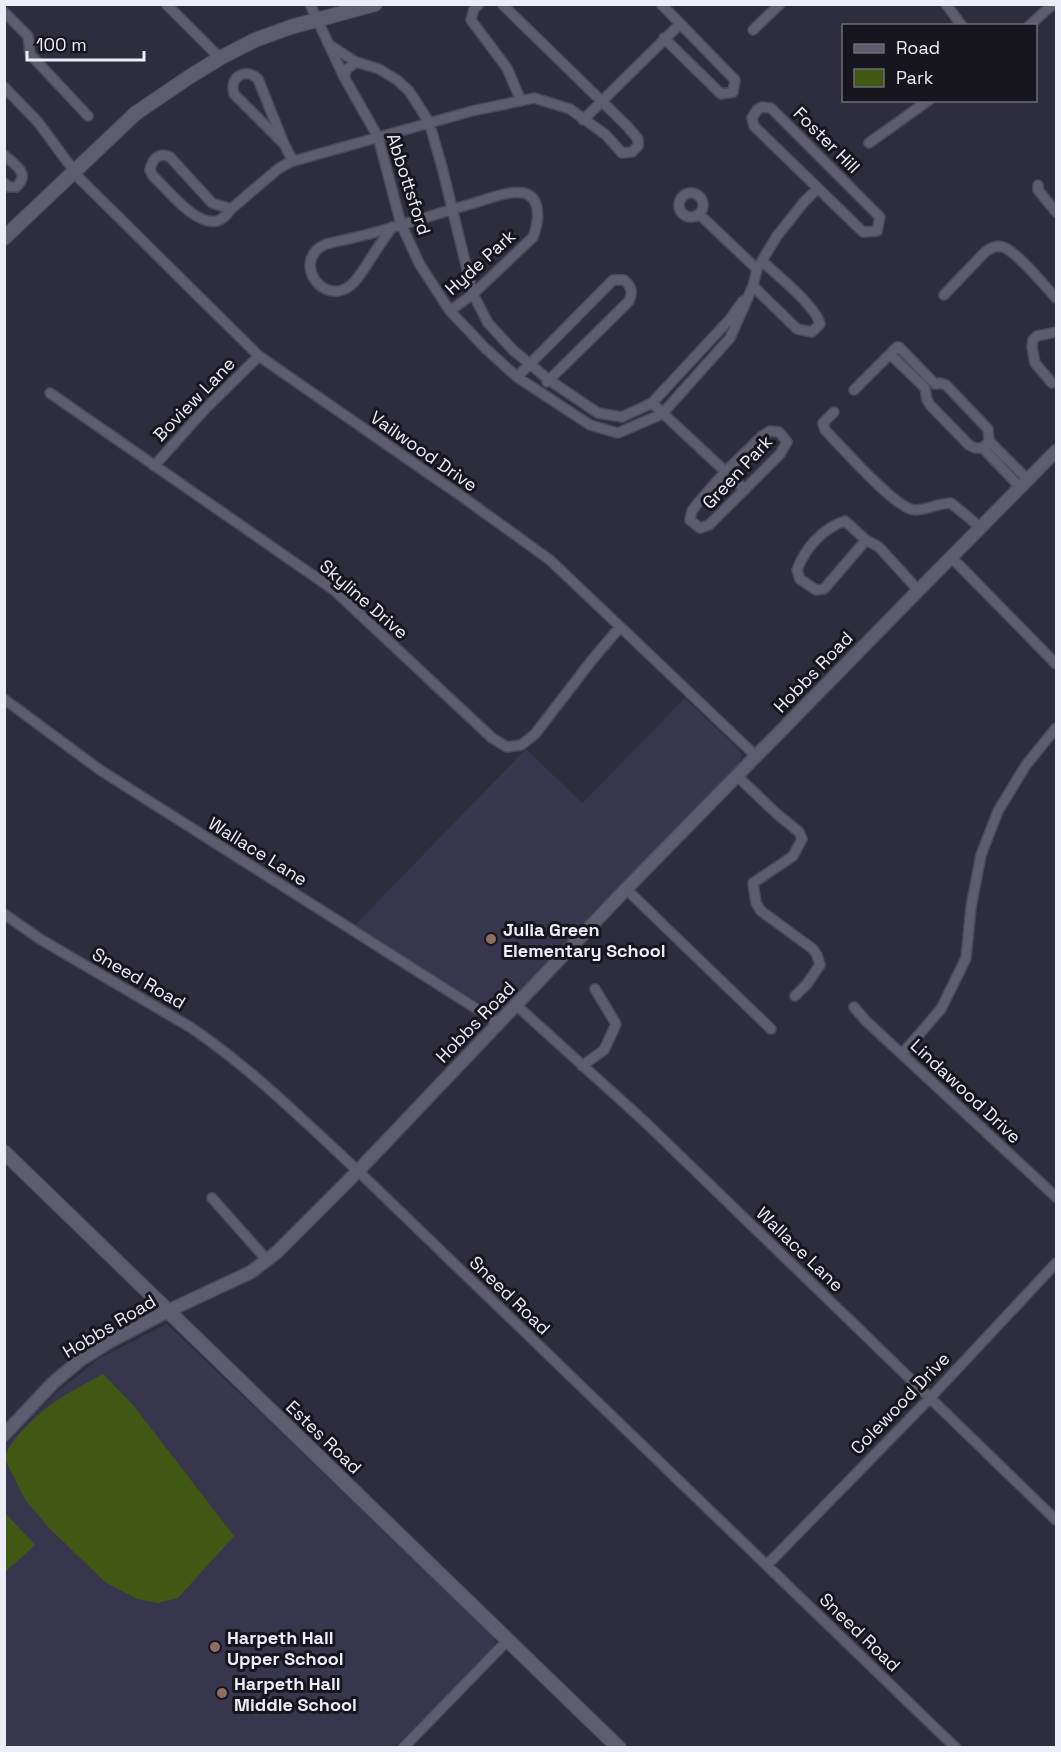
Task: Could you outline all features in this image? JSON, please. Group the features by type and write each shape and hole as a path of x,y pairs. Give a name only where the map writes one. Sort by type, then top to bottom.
{"main road":[{"path":"4,238 136,113 220,58 255,40 291,27 375,4"},
{"name":"Estes Road","path":"4,1152 620,1748"}],"street":[{"path":"166,4 220,58"},
{"name":"Abbottsford","path":"310,4 327,44 378,137 397,226 450,311 517,377 590,425 618,433 662,414 730,338 760,265 777,236 818,188"},
{"path":"479,4 474,9 471,20 507,68 520,101"},
{"path":"231,209 212,202 170,158 165,155 158,156 154,160 150,170 153,176 189,212 202,219 219,221 278,169 293,161 429,122 534,98 570,110 606,135 622,153 632,152 638,146 638,139 627,126 502,4"},
{"path":"661,4 735,80 734,92 721,94 664,38"},
{"path":"753,30 780,4"},
{"path":"946,4 961,24"},
{"path":"1031,24 1053,4"},
{"path":"4,12 28,36 30,54 88,117"},
{"path":"583,120 680,24"},
{"name":"Abbottsford","path":"327,44 356,62 380,69 409,91 429,122 473,294 488,323 513,350 549,380 598,413 622,417 652,403 730,319 753,286"},
{"path":"344,77 346,69 356,62"},
{"path":"284,144 234,94 233,82 237,76 246,72 258,79 293,161"},
{"name":"Vailwood Drive","path":"6,91 38,122 80,179 259,356 550,560 756,756"},
{"path":"868,143 926,102"},
{"name":"Foster Hill","path":"762,107 771,108 850,186 880,217 877,231 863,232 818,188 754,126 752,118 757,110 762,107"},
{"path":"4,155 21,171 23,176 16,187 9,187 4,183"},
{"path":"1038,185 1038,190 1056,212"},
{"name":"Hyde Park","path":"397,226 351,286 332,291 315,283 310,270 311,263 321,247 511,192 526,194 532,198 538,209 538,226 533,237 473,294 450,311"},
{"path":"202,219 212,202"},
{"path":"699,214 802,299 818,318 819,324 812,332 797,329 753,286"},
{"path":"944,295 985,252 993,247 1001,247 1012,252 1056,298"},
{"path":"517,377 613,280 624,280 632,289 629,301 539,391"},
{"path":"1052,383 1035,363 1032,347 1033,340 1037,336 1056,332"},
{"path":"854,390 897,346 902,348 935,384"},
{"path":"890,354 925,388 927,400 931,406 969,445 979,449 986,445"},
{"name":"Boview Lane","path":"154,466 206,408 259,356"},
{"path":"926,394 935,384 946,385 988,429 986,445"},
{"name":"Skyline Drive","path":"50,393 334,590 492,738 507,747 521,745 535,734 620,627"},
{"path":"652,403 745,490"},
{"path":"834,412 823,423 825,430 885,491 901,504 913,510 951,503 980,527"},
{"name":"Green Park","path":"770,431 779,432 784,436 787,442 780,453 710,525 700,528 690,520 692,511 725,472 770,431"},
{"path":"986,445 1024,484"},
{"name":"Hobbs Road","path":"4,1435 53,1383 79,1361 109,1342 168,1311 251,1272 276,1253 358,1172 626,889 1056,451"},
{"path":"866,540 824,590 816,590 800,579 797,570 800,561 815,540 834,525 845,521 866,540 879,548 918,590"},
{"path":"951,557 1056,664"},
{"name":"Wallace Lane","path":"4,699 100,770 499,1023"},
{"path":"902,1054 941,1009 966,958 971,907 981,855 998,811 1026,765 1056,728"},
{"path":"736,776 799,832 802,838 793,856 753,883 756,903 761,911 813,949 817,955 820,965 807,984 795,996"},
{"path":"626,889 771,1029"},
{"name":"Sneed Road","path":"4,914 40,939 190,1027 214,1043 263,1083 956,1748"},
{"path":"582,1066 604,1050 616,1024 595,989"},
{"name":"Wallace Lane","path":"516,1005 644,1121 1056,1520"},
{"name":"Lindawood Drive","path":"854,1007 865,1020 1056,1197"},
{"path":"212,1198 267,1260"},
{"name":"Colewood Drive","path":"767,1565 930,1398 1056,1263"},
{"path":"403,1748 509,1639"}],"shaded area":[{"path":"685,698 742,754 739,764 498,1015 355,925 526,749 582,803"},
{"path":"167,1324 493,1635 495,1643 488,1655 394,1747 5,1747 4,1447 58,1391 100,1358"}],"green space":[{"path":"103,1374 133,1405 234,1536 178,1598 158,1603 137,1599 105,1582 49,1528 24,1498 5,1459 17,1437 40,1413 59,1399"},
{"path":"4,1512 35,1545 5,1572 4,1572"}],"place":[{"name":"Julia Green Elementary School","path":"491,939"},
{"name":"Harpeth Hall Upper School","path":"215,1647"},
{"name":"Harpeth Hall Middle School","path":"222,1693"}]}
